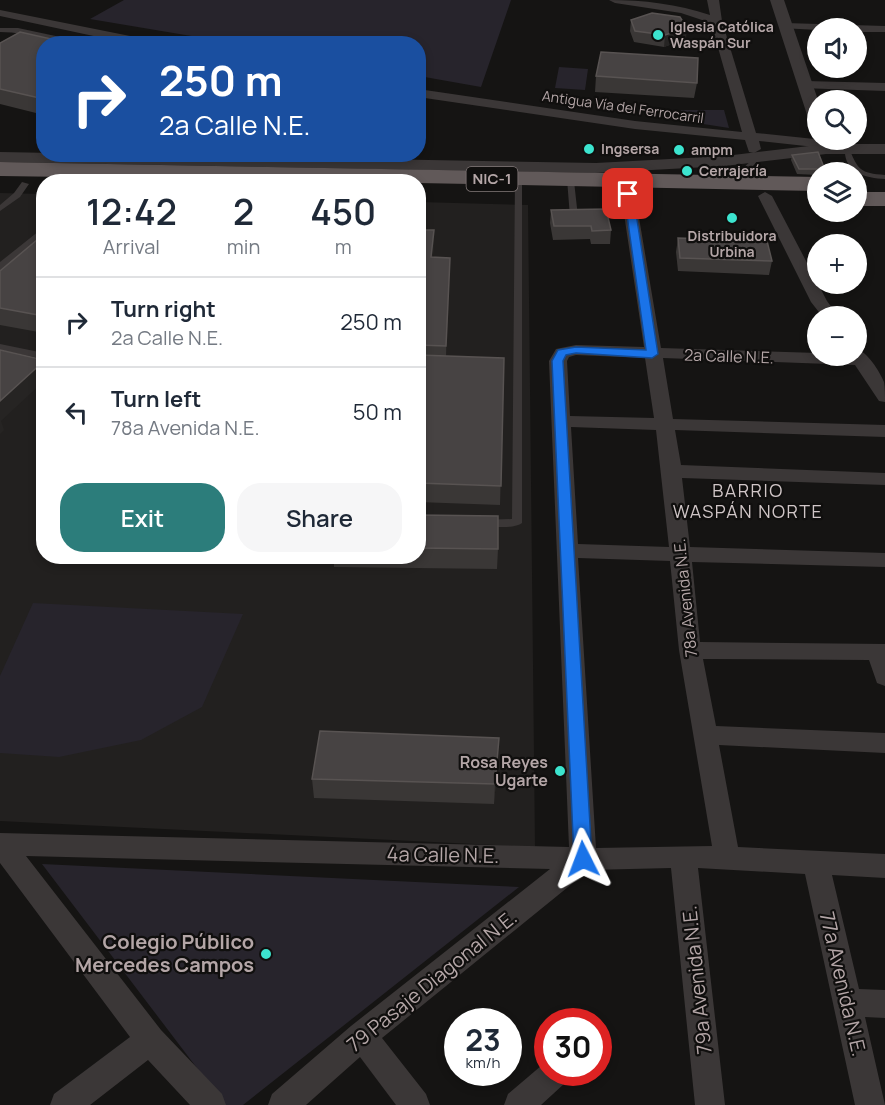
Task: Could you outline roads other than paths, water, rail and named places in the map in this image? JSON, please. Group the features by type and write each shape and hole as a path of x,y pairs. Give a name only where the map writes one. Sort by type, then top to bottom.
{"highway":[{"path":"74,174 149,162"},
{"name":"NIC-1","path":"0,169 36,177"},
{"name":"NIC-1","path":"0,183 36,180"},
{"name":"NIC-1","path":"570,187 606,181 807,184"},
{"name":"NIC-1","path":"426,184 570,187 628,194 807,198"},
{"path":"867,185 885,186"},
{"name":"NIC-1","path":"426,190 519,186"},
{"path":"867,199 885,200"}],"street":[{"path":"615,0 683,10 716,21"},
{"path":"777,0 807,91"},
{"path":"683,10 713,2 716,21 758,158"},
{"path":"0,12 112,36"},
{"path":"785,26 885,29"},
{"path":"805,85 885,87"},
{"name":"Antigua Vía del Ferrocarril","path":"426,94 635,125 807,143"},
{"path":"426,161 596,168 657,166 758,158 807,148"},
{"path":"867,148 885,148"},
{"path":"0,157 36,158"},
{"name":"78a Avenida N.E.","path":"628,194 672,471 690,650 727,858"},
{"path":"765,196 822,306"},
{"path":"0,270 36,241"},
{"name":"2a Calle N.E.","path":"561,420 558,361 562,353 576,350 652,354 807,356"},
{"path":"865,366 885,397"},
{"path":"583,859 561,420 885,431"},
{"path":"672,471 885,478"},
{"path":"566,551 885,560"},
{"path":"690,650 881,652 885,677"},
{"path":"704,735 885,743"},
{"path":"0,844 150,1040 211,1105"},
{"name":"4a Calle N.E.","path":"0,844 583,859 684,856 885,866"},
{"name":"79a Avenida N.E.","path":"684,856 710,1105"},
{"name":"79 Pasaje Diagonal N.E.","path":"283,1105 362,1036 583,859"},
{"name":"77a Avenida N.E.","path":"816,862 870,1105"},
{"path":"846,1002 885,1004"},
{"path":"362,1036 415,1105"},
{"path":"65,1105 150,1040"},
{"path":"519,1105 539,1086"}],"lane":[{"path":"0,30 18,30 49,36"},
{"path":"847,150 850,163 856,170 866,175 885,177"},
{"path":"606,181 742,174 758,158"},
{"path":"0,209 36,183"},
{"path":"473,522 517,523 512,371 519,186"},
{"path":"570,187 574,217"},
{"path":"0,347 36,354"}],"place":[{"name":"Iglesia Católica Waspán Sur","path":"658,35"},
{"name":"Ingsersa","path":"589,149"},
{"name":"ampm","path":"679,150"},
{"name":"Cerrajería","path":"687,171"},
{"name":"Distribuidora Urbina","path":"732,218"},
{"name":"Rosa Reyes Ugarte","path":"560,771"},
{"name":"Colegio Público Mercedes Campos","path":"266,954"}],"district":[{"name":"BARRIO WASPÁN NORTE","path":"748,501"}]}
